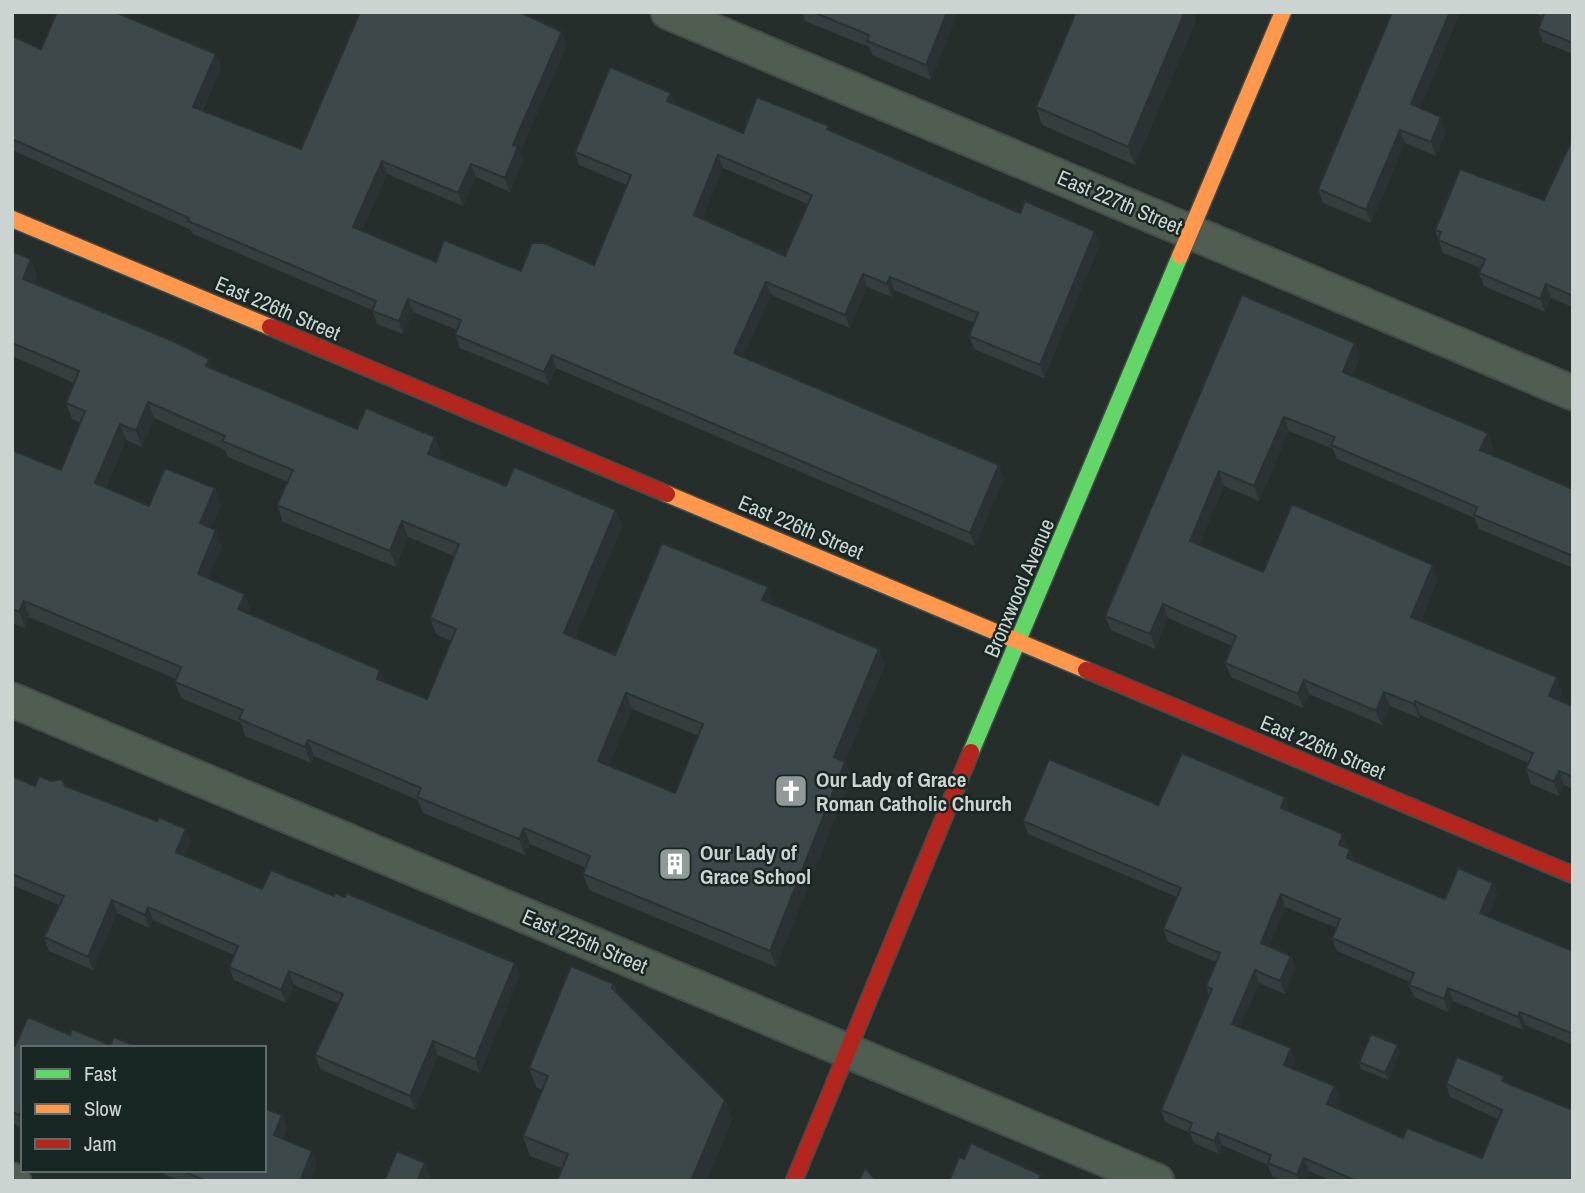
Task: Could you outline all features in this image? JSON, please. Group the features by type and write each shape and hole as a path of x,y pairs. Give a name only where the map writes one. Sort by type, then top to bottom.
{"street":[{"name":"East 227th Street","path":"668,12 1573,393"},
{"name":"Bronxwood Avenue","path":"794,1181 954,791 1192,233 1283,12"},
{"name":"East 226th Street","path":"12,219 1573,875"},
{"name":"East 225th Street","path":"12,700 1157,1181"}],"building":[{"path":"57,12 115,12 216,54 193,107 301,149 360,12 520,12 562,32 513,145 518,147 505,178 471,164 458,193 382,161 353,227 436,262 444,240 521,271 532,243 544,243 594,265 631,175 575,152 610,67 671,93 667,101 743,133 757,97 829,126 827,129 1020,213 1025,201 1095,231 1040,365 969,336 978,313 890,277 887,284 863,274 845,315 766,282 734,353 999,465 970,533 552,355 544,372 455,335 461,320 408,299 399,321 372,311 376,301 188,221 189,218 12,139 12,36 41,49","holes":["718,155 812,195 785,256 694,215"]},
{"path":"813,12 947,12 926,65 867,41 869,35"},
{"path":"1076,12 1185,12 1128,147 1036,107"},
{"path":"1392,12 1450,12 1411,104 1441,117 1431,142 1400,130 1366,210 1318,189"},
{"path":"1545,12 1573,12 1573,43 1538,29"},
{"path":"1573,138 1573,296 1546,284 1540,299 1479,273 1485,259 1438,240 1441,232 1435,230 1460,169 1544,200"},
{"path":"12,251 31,259 23,279 173,341 209,359 206,366 357,429 366,408 435,437 428,454 506,486 514,467 616,510 564,633 615,655 662,543 768,587 762,600 879,649 834,757 845,762 770,951 583,874 590,856 524,828 519,839 417,797 421,788 308,740 305,747 239,719 243,710 175,682 181,667 24,601 19,612 12,609 12,450 61,470 85,411 66,403 79,371 12,343","holes":["148,402 225,436 222,441 293,470 277,505 390,551 402,521 459,544 430,618 456,629 427,699 377,679 380,670 238,609 245,594 198,574 216,530 200,523 215,488 165,468 149,506 95,483 120,424 136,431","626,693 703,724 675,793 598,761"]},
{"path":"1242,295 1355,343 1343,372 1488,433 1480,450 1573,489 1573,556 1474,515 1477,507 1331,445 1335,437 1284,417 1254,486 1219,471 1190,541 1263,572 1292,504 1433,565 1411,617 1557,677 1549,696 1573,706 1573,777 1559,771 1554,782 1526,769 1533,753 1415,701 1414,704 1384,692 1376,711 1304,680 1298,694 1225,663 1236,636 1163,604 1150,634 1105,616"},
{"path":"1182,753 1285,797 1281,808 1343,834 1339,845 1350,849 1347,858 1445,899 1458,868 1493,883 1480,913 1573,951 1573,1034 1520,1012 1518,1017 1448,988 1444,999 1409,985 1414,973 1332,938 1340,919 1281,894 1261,943 1291,956 1280,981 1255,970 1232,1024 1291,1048 1284,1065 1335,1086 1327,1104 1403,1138 1407,1128 1482,1158 1502,1110 1446,1084 1457,1057 1504,1076 1502,1081 1573,1110 1573,1181 1356,1181 1304,1158 1297,1175 1268,1163 1271,1155 1218,1133 1214,1141 1189,1131 1192,1123 1161,1110 1212,989 1206,986 1220,953 1163,929 1181,888 1023,821 1049,759 1158,805"},
{"path":"12,776 35,786 39,776 51,781 62,779 65,786 157,821 159,817 186,829 176,852 262,889 271,870 334,896 335,893 345,897 346,893 515,963 475,1059 433,1041 410,1096 315,1055 343,994 289,971 281,990 229,967 238,946 148,907 145,915 112,900 88,957 44,937 64,896 12,874"},
{"path":"571,966 614,984 612,988 725,1100 691,1181 557,1181 568,1154 523,1136 548,1076 529,1068"},
{"path":"28,1017 70,1035 72,1029 110,1045 114,1037 135,1046 21,1046 19,1115 12,1112 12,1045 15,1046"},
{"path":"1371,1034 1398,1045 1385,1073 1359,1062"},
{"path":"266,1109 282,1115 274,1135 312,1151 300,1181 206,1181 186,1172 266,1172"},
{"path":"971,1143 1041,1175 1038,1181 949,1181 959,1157 964,1159"},
{"path":"397,1151 425,1163 417,1181 384,1181"},
{"path":"865,1168 877,1181 859,1181"}],"traffic: fast":[{"path":"971,752 1180,256"}],"traffic: slow":[{"path":"1180,256 1283,12"},
{"path":"12,219 270,327"},
{"path":"667,494 1086,670"}],"traffic: jam":[{"path":"270,327 667,494"},
{"path":"1086,670 1573,875"},
{"path":"794,1181 971,752"}],"place":[{"name":"Our Lady of Grace Roman Catholic Church","path":"791,791"},
{"name":"Our Lady of Grace School","path":"675,864"}]}
